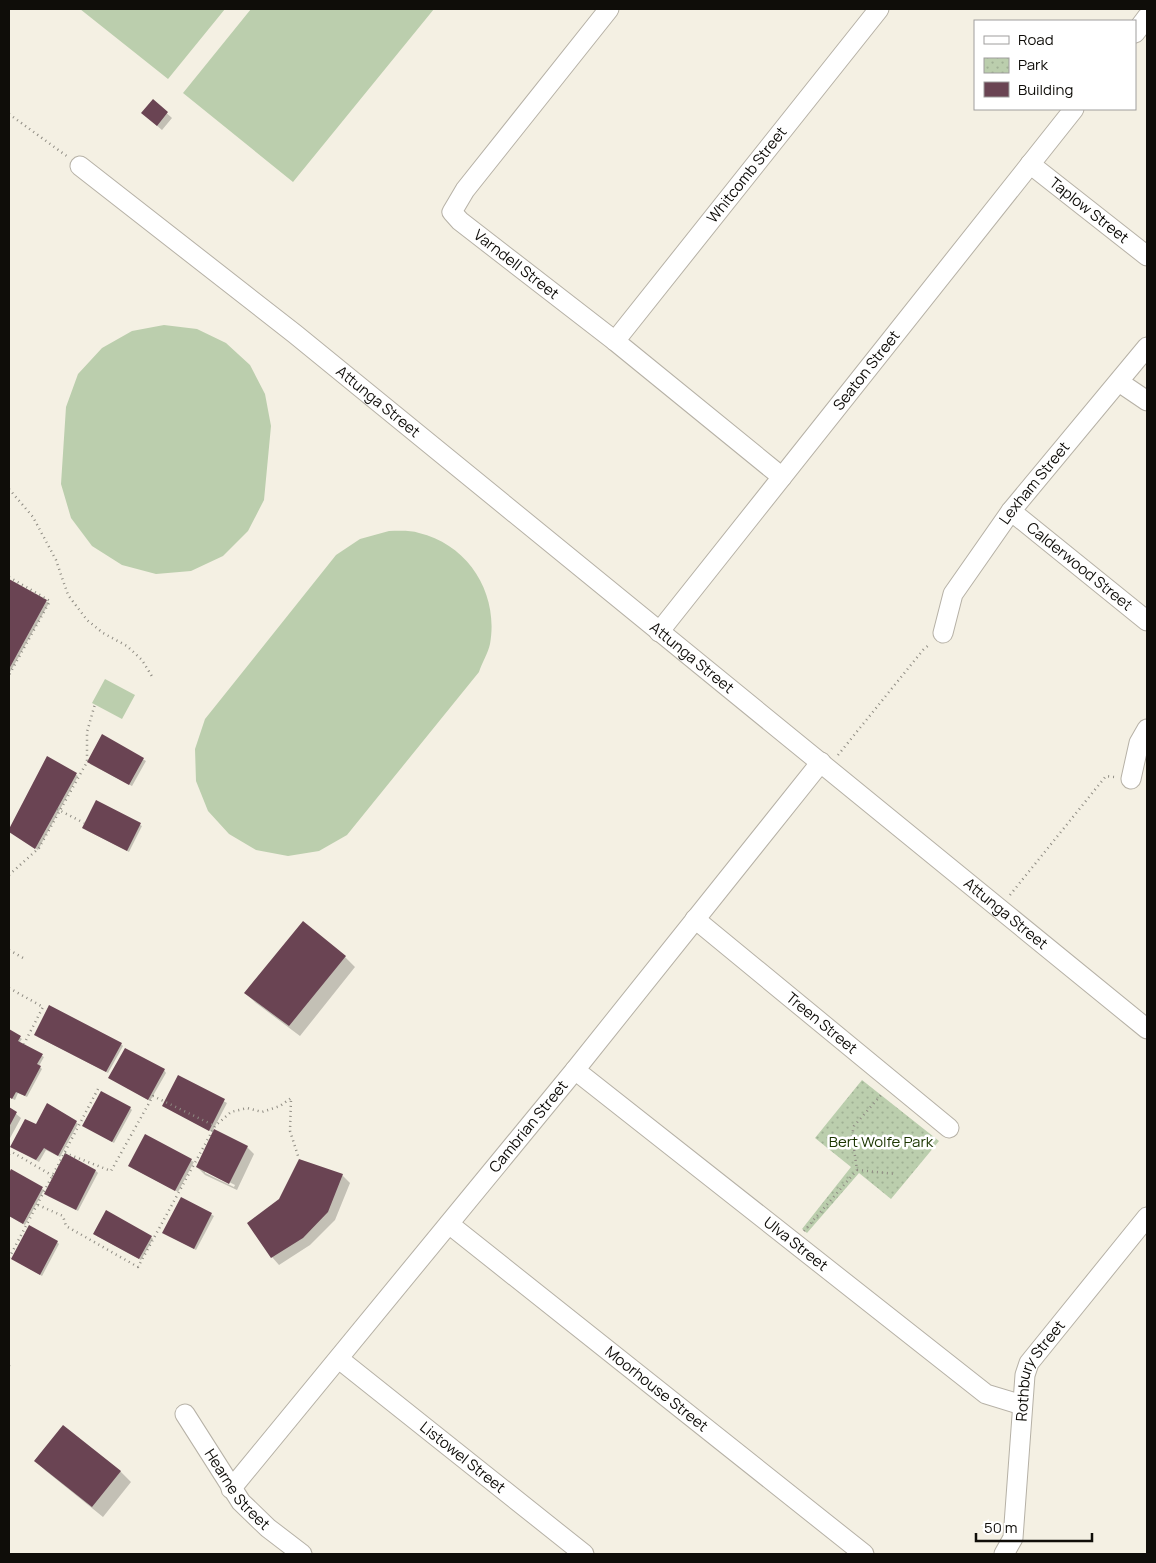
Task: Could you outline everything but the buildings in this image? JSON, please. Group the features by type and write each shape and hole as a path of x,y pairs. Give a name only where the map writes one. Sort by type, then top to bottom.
{"street":[{"name":"Varndell Street","path":"609,9 465,190 452,212 460,221 615,341 782,477"},
{"name":"Whitcomb Street","path":"615,341 879,9"},
{"path":"1136,32 1147,18"},
{"name":"Seaton Street","path":"659,632 1073,110"},
{"name":"Taplow Street","path":"1030,164 1147,256"},
{"name":"Attunga Street","path":"80,166 237,287 659,632 829,759 1147,1029"},
{"name":"Lexham Street","path":"943,633 953,594 1011,511 1147,347"},
{"path":"1119,382 1147,401"},
{"name":"Calderwood Street","path":"1011,511 1147,621"},
{"path":"1131,779 1139,743 1147,730"},
{"name":"Cambrian Street","path":"231,1489 575,1070 695,919 829,759"},
{"name":"Treen Street","path":"695,919 949,1128"},
{"name":"Ulva Street","path":"575,1070 986,1394 1022,1405"},
{"name":"Rothbury Street","path":"1004,1554 1013,1538 1022,1405 1025,1374 1029,1363 1147,1217"},
{"name":"Moorhouse Street","path":"449,1224 864,1554"},
{"name":"Listowel Street","path":"339,1359 584,1554"},
{"name":"Hearne Street","path":"185,1414 241,1502 268,1528 302,1554"}],"path":[{"path":"9,114 80,166"},
{"path":"9,489 33,517 56,560 68,595 87,620 103,633 127,646 142,660 153,678"},
{"path":"9,577 50,601 9,675"},
{"path":"829,759 923,650 943,633"},
{"path":"9,875 39,848 58,810 87,762 87,732 95,704"},
{"path":"1010,895 1106,776 1131,779"},
{"path":"58,810 84,824"},
{"path":"9,950 25,959"},
{"path":"9,988 43,1007 24,1044"},
{"path":"9,1258 98,1089"},
{"path":"794,1244 857,1170 852,1136 854,1126 884,1092"},
{"path":"64,1154 111,1171 153,1096 215,1126"},
{"path":"38,1205 63,1216 66,1226 138,1267 215,1126 231,1112 247,1108 262,1112 280,1106 292,1098 290,1131 299,1159"},
{"path":"9,1154 12,1152 53,1176"},
{"path":"857,1170 896,1174"},
{"path":"9,1366 12,1369"}],"green space":[{"path":"80,9 225,9 168,79"},
{"path":"251,9 434,9 293,182 183,93"},
{"path":"164,325 197,329 226,343 250,365 265,394 271,426 264,500 248,531 223,556 191,571 156,574 122,565 92,546 71,518 61,484 66,407 78,374 102,348 132,331"},
{"path":"389,531 415,532 437,539 452,548 466,560 477,574 485,590 490,607 492,625 490,644 479,672 347,835 319,851 288,856 256,850 229,834 208,811 196,781 195,749 205,719 336,555 360,539"},
{"path":"105,679 135,695 122,719 92,703"},
{"name":"Bert Wolfe Park","path":"862,1080 939,1141 891,1199 859,1173 807,1233 802,1229 851,1167 815,1138"}]}
